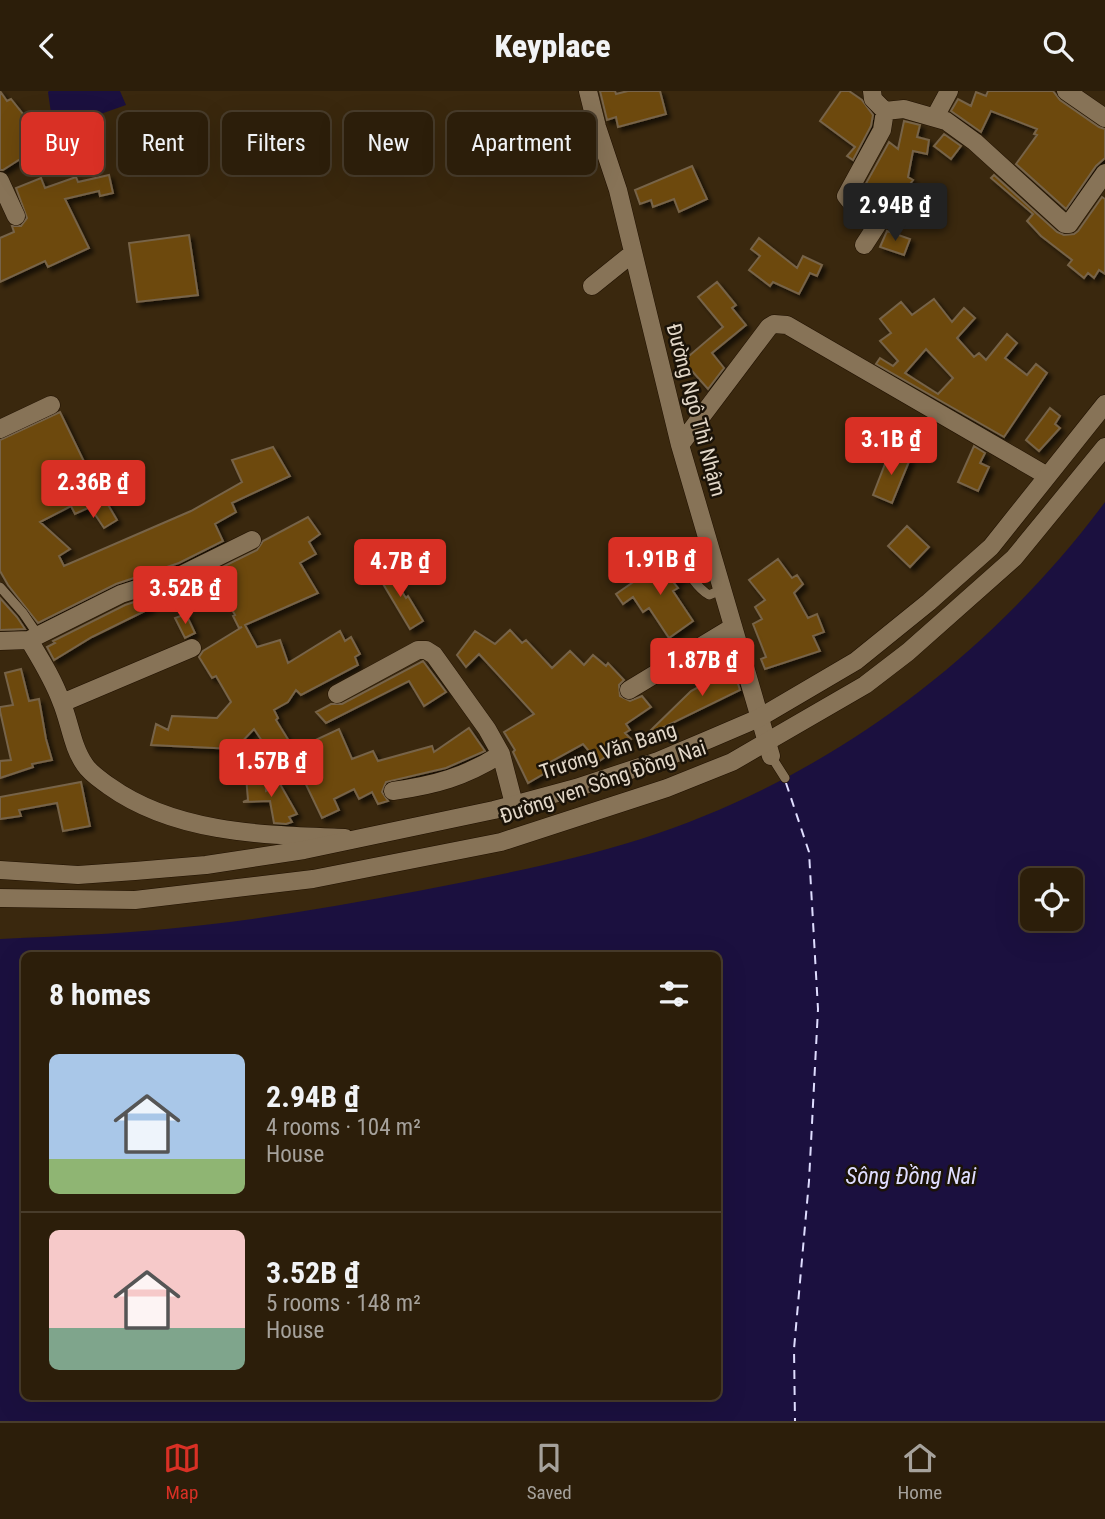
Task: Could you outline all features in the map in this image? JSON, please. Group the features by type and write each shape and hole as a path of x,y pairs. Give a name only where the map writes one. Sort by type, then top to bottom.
{"street":[{"name":"Đường Ngô Thì Nhậm","path":"588,91 618,190 680,445 768,746"},
{"path":"872,91 873,99 885,111"},
{"path":"934,117 949,91"},
{"path":"1066,91 1105,118"},
{"path":"885,111 904,109 946,121 975,142 1065,224 1069,224 1102,186"},
{"path":"864,245 877,225 857,210 846,196 883,130 885,111"},
{"path":"0,181 16,216"},
{"path":"592,286 633,253"},
{"path":"680,445 769,327 774,324 788,325 1044,474"},
{"name":"Trương Văn Bang","path":"0,870 78,874 182,867 304,851 514,804 658,761 759,717 856,661 991,547 1105,404"},
{"path":"0,429 51,405"},
{"name":"Đường ven Sông Đồng Nai","path":"0,898 135,900 313,879 501,842 667,788 732,762 768,746 865,685 968,601 1014,558 1105,446"},
{"path":"0,641 33,637 121,594 183,574 252,540"},
{"path":"629,690 733,627"},
{"path":"33,637 62,703 78,753 86,767 127,799 154,812 180,820 267,835 358,839"},
{"path":"62,703 192,649"},
{"path":"337,694 418,650 426,650 434,655 451,677 501,754 514,804"},
{"path":"393,791 457,778 501,754"}],"lane":[{"path":"677,553 697,586 709,595 721,590"},
{"path":"0,586 23,613 33,637"},
{"path":"768,746 785,778"}],"water":[{"path":"120,91 126,105 104,113 51,112 48,92"},
{"name":"Sông Đồng Nai","path":"1105,502 1105,1421 0,1421 0,939 153,930 231,922 418,891 586,855 641,839 709,814 775,783 839,747 899,706 956,661 1010,612 1060,559"}],"building":[{"path":"0,91 7,101 11,99 21,112 21,159 0,170"},
{"path":"600,91 615,91 616,94 628,91 660,91 666,114 618,127 616,117 607,120"},
{"path":"841,91 849,91 862,100 873,115 871,126 853,160 847,156 855,147 820,121"},
{"path":"988,91 1053,91 1060,100 1105,129 1105,158 1096,166 1066,209 1016,164 1037,135 1034,134 1037,129 991,111 981,132 951,111 958,99 971,106 976,92 986,96"},
{"path":"904,121 920,125 917,137 929,140 927,154 913,151 908,177 913,180 893,207 864,187 889,142 898,149"},
{"path":"944,134 961,146 951,159 934,146"},
{"path":"692,166 707,199 679,212 674,199 653,207 651,200 640,204 635,190"},
{"path":"109,175 113,193 100,196 99,191 65,199 89,248 48,267 45,261 0,282 0,238 14,232 12,226 21,226 27,218 16,188 41,178 45,188 76,177 78,182"},
{"path":"994,175 1057,232 1064,235 1078,231 1102,197 1105,199 1105,274 1099,270 1094,278 1088,273 1084,278 1068,265 1072,260 1041,236 1027,221 1033,214 991,178"},
{"path":"887,231 910,239 904,255 880,247"},
{"path":"189,235 198,295 137,302 129,243"},
{"path":"759,238 797,268 803,256 822,265 817,276 810,273 799,294 773,282 770,286 749,270 760,256 751,249"},
{"path":"717,282 736,305 732,308 746,325 712,353 724,368 708,389 683,361 723,327 698,297"},
{"path":"934,299 952,322 964,308 975,318 957,338 974,357 979,353 986,360 1007,334 1017,343 1005,358 1027,375 1036,364 1047,373 1004,437 876,364 880,358 893,366 898,361 880,341 891,333 880,319 901,302 912,315","holes":["926,349 953,378 938,394 905,373"]},
{"path":"1050,408 1060,416 1055,424 1060,428 1039,451 1026,440"},
{"path":"60,412 90,474 117,520 104,528 90,507 75,514 71,506 40,522 70,549 59,556 64,566 191,511 242,482 232,460 273,447 290,476 232,503 236,512 215,524 223,541 179,563 116,584 38,623 0,571 0,440"},
{"path":"974,446 985,453 980,463 989,467 978,491 958,482"},
{"path":"890,451 910,459 892,503 873,495"},
{"path":"308,517 320,534 309,542 316,554 300,563 318,593 245,625 257,647 280,640 288,663 340,631 345,641 351,637 360,654 355,657 358,665 301,695 296,690 288,702 274,710 278,718 276,720 289,741 270,753 254,729 235,749 151,745 156,724 168,730 172,716 217,718 231,702 216,676 212,678 199,657 203,651 242,627 239,628 224,595 199,602 188,584 257,550 263,541"},
{"path":"907,526 929,547 910,567 888,546"},
{"path":"671,556 683,577 674,583 678,588 673,591 693,621 669,638 649,608 643,612 633,597 623,604 616,594"},
{"path":"778,559 792,578 797,575 803,584 794,593 808,618 817,614 824,632 813,636 820,651 765,669 761,659 766,657 753,624 762,619 755,607 765,600 749,580"},
{"path":"385,566 423,621 410,629 376,572"},
{"path":"0,598 17,617 25,629 0,630"},
{"path":"146,598 151,608 92,637 54,660 47,647 55,643 53,641 125,605"},
{"path":"186,614 195,633 185,638 175,618"},
{"path":"510,630 522,643 526,640 552,668 570,651 584,665 593,655 606,666 608,663 624,680 619,685 620,696 630,701 642,696 651,707 626,724 630,730 625,733 631,739 598,762 583,744 543,766 547,772 528,783 513,752 515,750 504,732 534,714 479,654 466,667 457,655 475,631 495,644"},
{"path":"423,661 446,692 424,706 409,681 326,723 316,712 331,704 342,704"},
{"path":"733,668 740,690 650,734 649,732 691,691"},
{"path":"21,669 29,701 39,699 52,760 32,764 33,767 0,778 0,761 11,760 0,711 0,707 13,705 5,673"},
{"path":"469,728 485,751 446,768 386,782 382,792 388,801 378,804 372,792 359,799 354,789 334,799 339,810 322,818 300,772 316,765 307,744 339,729 352,759 373,751 378,761 432,746 434,752"},
{"path":"265,775 266,791 280,784 297,814 289,817 292,822 274,823 270,801 243,802 248,800 246,776"},
{"path":"81,782 90,826 63,831 57,803 19,810 21,816 0,819 0,797"}],"ferry route":[{"path":"786,783 809,852 818,1009 809,1181 794,1349 795,1421"}]}
